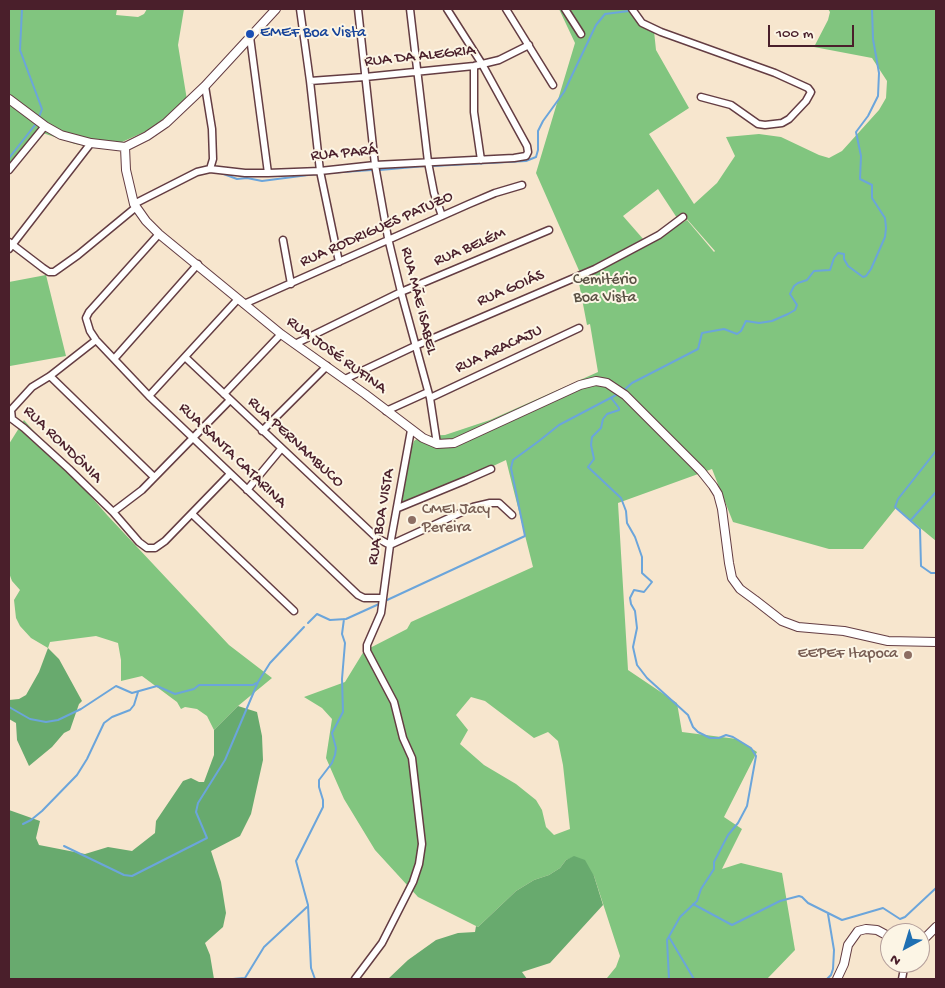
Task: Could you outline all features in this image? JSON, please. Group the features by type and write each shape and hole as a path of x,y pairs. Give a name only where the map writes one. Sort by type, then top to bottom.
{"street":[{"path":"9,99 45,126 66,137 91,144 124,147 161,127 205,86 276,9"},
{"path":"300,9 320,171 339,262"},
{"name":"RUA MÃE ISABEL","path":"358,9 375,165 388,238 429,395 437,444"},
{"path":"410,9 428,162 434,193 442,216"},
{"path":"447,9 482,64"},
{"path":"506,9 553,85"},
{"path":"566,9 581,34"},
{"path":"634,12 642,23 661,32 781,76 808,88 812,92 789,119 782,123 765,125 758,124 731,105 701,97"},
{"path":"250,37 268,173"},
{"name":"RUA DA ALEGRIA","path":"310,81 474,66 499,60 529,45"},
{"name":"RUA PARÁ","path":"210,169 245,173 268,173 320,171 375,165 522,158 528,152 527,146 482,64"},
{"path":"474,66 474,112 481,160"},
{"path":"91,144 10,245 42,268 52,272 72,260 134,206 197,172 210,169 213,159 212,128 205,86"},
{"path":"9,170 45,126"},
{"name":"RUA JOSÉ RUFINA","path":"124,147 126,170 134,206 159,234 198,264 281,334 345,379 423,438 437,444"},
{"name":"RUA RODRIGUES PATUZO","path":"241,302 291,284 388,238 483,198 522,185"},
{"name":"RUA GOIÁS","path":"345,379 415,346 595,269 659,234 683,217"},
{"name":"RUA BELÉM","path":"295,344 401,292 549,230"},
{"name":"RUA SANTA CATARINA","path":"159,234 89,312 86,318 96,340 149,396 358,595 364,598 383,598"},
{"path":"283,240 291,284"},
{"path":"114,359 198,264"},
{"path":"149,396 185,357 241,302"},
{"name":"RUA ARACAJU","path":"386,411 429,395 579,328"},
{"path":"224,394 281,334"},
{"name":"RUA RONDÔNIA","path":"96,340 50,376 32,386 11,410 12,419 24,428 113,512 145,547 155,548 165,541 192,514"},
{"name":"RUA PERNAMBUCO","path":"185,357 377,538 390,545"},
{"path":"262,431 327,366"},
{"path":"50,376 154,477"},
{"path":"437,444 454,443 580,386 590,382 602,382 622,393 701,471 713,486 718,494 722,509 732,578 740,589 750,597 782,621 792,626 844,631 888,641 936,642"},
{"path":"113,512 142,490 230,400"},
{"name":"RUA BOA VISTA","path":"355,979 382,943 413,882 419,864 422,844 412,758 403,738 396,708 367,651 367,645 381,613 390,545 412,430"},
{"path":"247,490 281,449"},
{"path":"398,508 491,468"},
{"path":"230,474 192,514 294,611"},
{"path":"390,545 473,507 499,503 512,515"},
{"path":"838,979 844,964 848,945 858,931 866,929 880,932"}],"green space":[{"path":"9,9 117,9 116,15 138,17 144,14 147,9 184,9 178,45 187,100 171,117 151,129 122,142 92,147 75,144 37,131 9,167"},
{"name":"Cemitério Boa Vista","path":"559,9 632,9 654,31 656,50 689,108 649,134 694,204 717,183 735,156 726,137 759,134 781,137 829,158 842,151 879,110 886,98 887,81 872,58 814,47 828,20 830,12 828,9 936,9 936,541 896,508 863,549 829,549 733,522 712,469 618,503 628,670 677,703 682,732 737,739 757,752 724,817 742,829 722,869 741,863 782,873 795,950 767,979 607,978 616,967 620,956 594,876 574,857 566,860 560,868 549,875 534,880 516,891 478,927 418,897 375,850 344,799 326,758 332,719 322,708 304,697 345,682 364,651 407,629 411,622 533,567 506,460 401,509 404,470 414,441 421,436 445,435 490,420 598,372 590,324 587,325 578,278 634,251 687,220 715,251 686,218 679,221 658,189 623,216 644,240 581,275 536,173 575,43","holes":["471,697 485,701 534,738 548,732 558,741 563,765 570,829 554,835 546,827 542,810 536,800 516,784 484,765 460,744 468,730 456,715"]},
{"path":"46,275 66,356 10,366 9,282"},
{"path":"24,420 108,516 229,645 272,678 238,706 214,730 207,716 197,709 185,707 181,709 177,702 142,676 121,681 121,660 118,643 96,636 50,642 48,648 31,638 20,626 16,618 14,600 20,590 12,581 9,573 9,444"},
{"path":"48,648 59,659 82,701 79,704 70,730 64,733 52,747 29,766 17,740 16,723 9,719 9,700 19,699 26,695 39,672"},
{"path":"238,706 257,712 262,736 263,760 251,814 240,836 211,851 221,882 226,913 223,927 205,943 210,955 214,979 9,979 9,810 40,821 36,838 39,845 85,854 108,847 132,851 155,833 156,821 183,781 191,778 204,782 214,755 214,730"},
{"path":"574,856 585,860 594,876 603,905 550,963 522,972 527,979 388,979 408,960 436,940 458,933 475,932 476,926 478,927 516,891 534,880 549,875 560,868 566,860"}],"waterway":[{"path":"22,9 20,50 42,109 39,117"},
{"path":"622,392 632,383 698,349 702,333 724,329 737,334 741,331 746,321 759,323 772,321 795,310 797,305 790,294 794,286 807,280 814,271 830,270 838,253 844,254 844,259 848,266 863,277 871,269 885,237 885,218 872,198 872,185 860,179 861,156 856,132 868,116 878,96 879,73 873,39 872,9"},
{"path":"433,166 526,161 536,157 538,131 564,92 596,25 605,14 629,11"},
{"path":"9,158 35,125"},
{"path":"380,170 425,166"},
{"path":"327,173 372,170"},
{"path":"221,173 237,179 247,178 262,181 316,174"},
{"path":"385,601 525,536 511,468 513,460 559,425 618,394"},
{"path":"612,399 619,410 607,414 603,419 601,428 592,437 591,445 594,459 588,467 621,498 626,511 627,523 635,537 642,557 642,573 652,582 644,592 634,590 630,598 635,611 637,628 633,647 637,665 647,678 688,715 693,727 698,732 710,738 719,738 726,735 733,737 751,748 756,756 747,806 738,823 728,835 714,862 714,869 701,889 697,901 680,917 667,940 669,979"},
{"path":"936,451 898,499 895,507 920,529 921,566 931,573 936,573"},
{"path":"911,520 936,492"},
{"path":"308,623 317,614 330,620 346,619 379,604"},
{"path":"315,979 311,968 308,905 296,861 323,807 319,780 332,763 335,755 336,748 332,733 343,712 342,679 345,643 342,634 344,619"},
{"path":"64,846 124,875 132,876 207,838 196,812 198,803 225,760 258,682 270,663 304,627"},
{"path":"9,707 30,719 46,722 58,720 81,709 116,686 132,693 157,686 175,694 194,689 199,685 253,685 256,683"},
{"path":"23,824 42,811 77,775 87,759 104,723 112,717 130,710 134,705 138,692"},
{"path":"693,904 732,925 780,901 799,896 808,903 842,920 883,908 900,919 905,917 936,888"},
{"path":"233,979 245,978 264,947 307,907"},
{"path":"827,979 833,969 834,950 828,914"},
{"path":"669,937 694,979"}],"place":[{"name":"EMEF Boa Vista","path":"250,34"},
{"name":"CMEI Jacy Pereira","path":"412,520"},
{"name":"EEPEF Itapoca","path":"908,655"}]}
